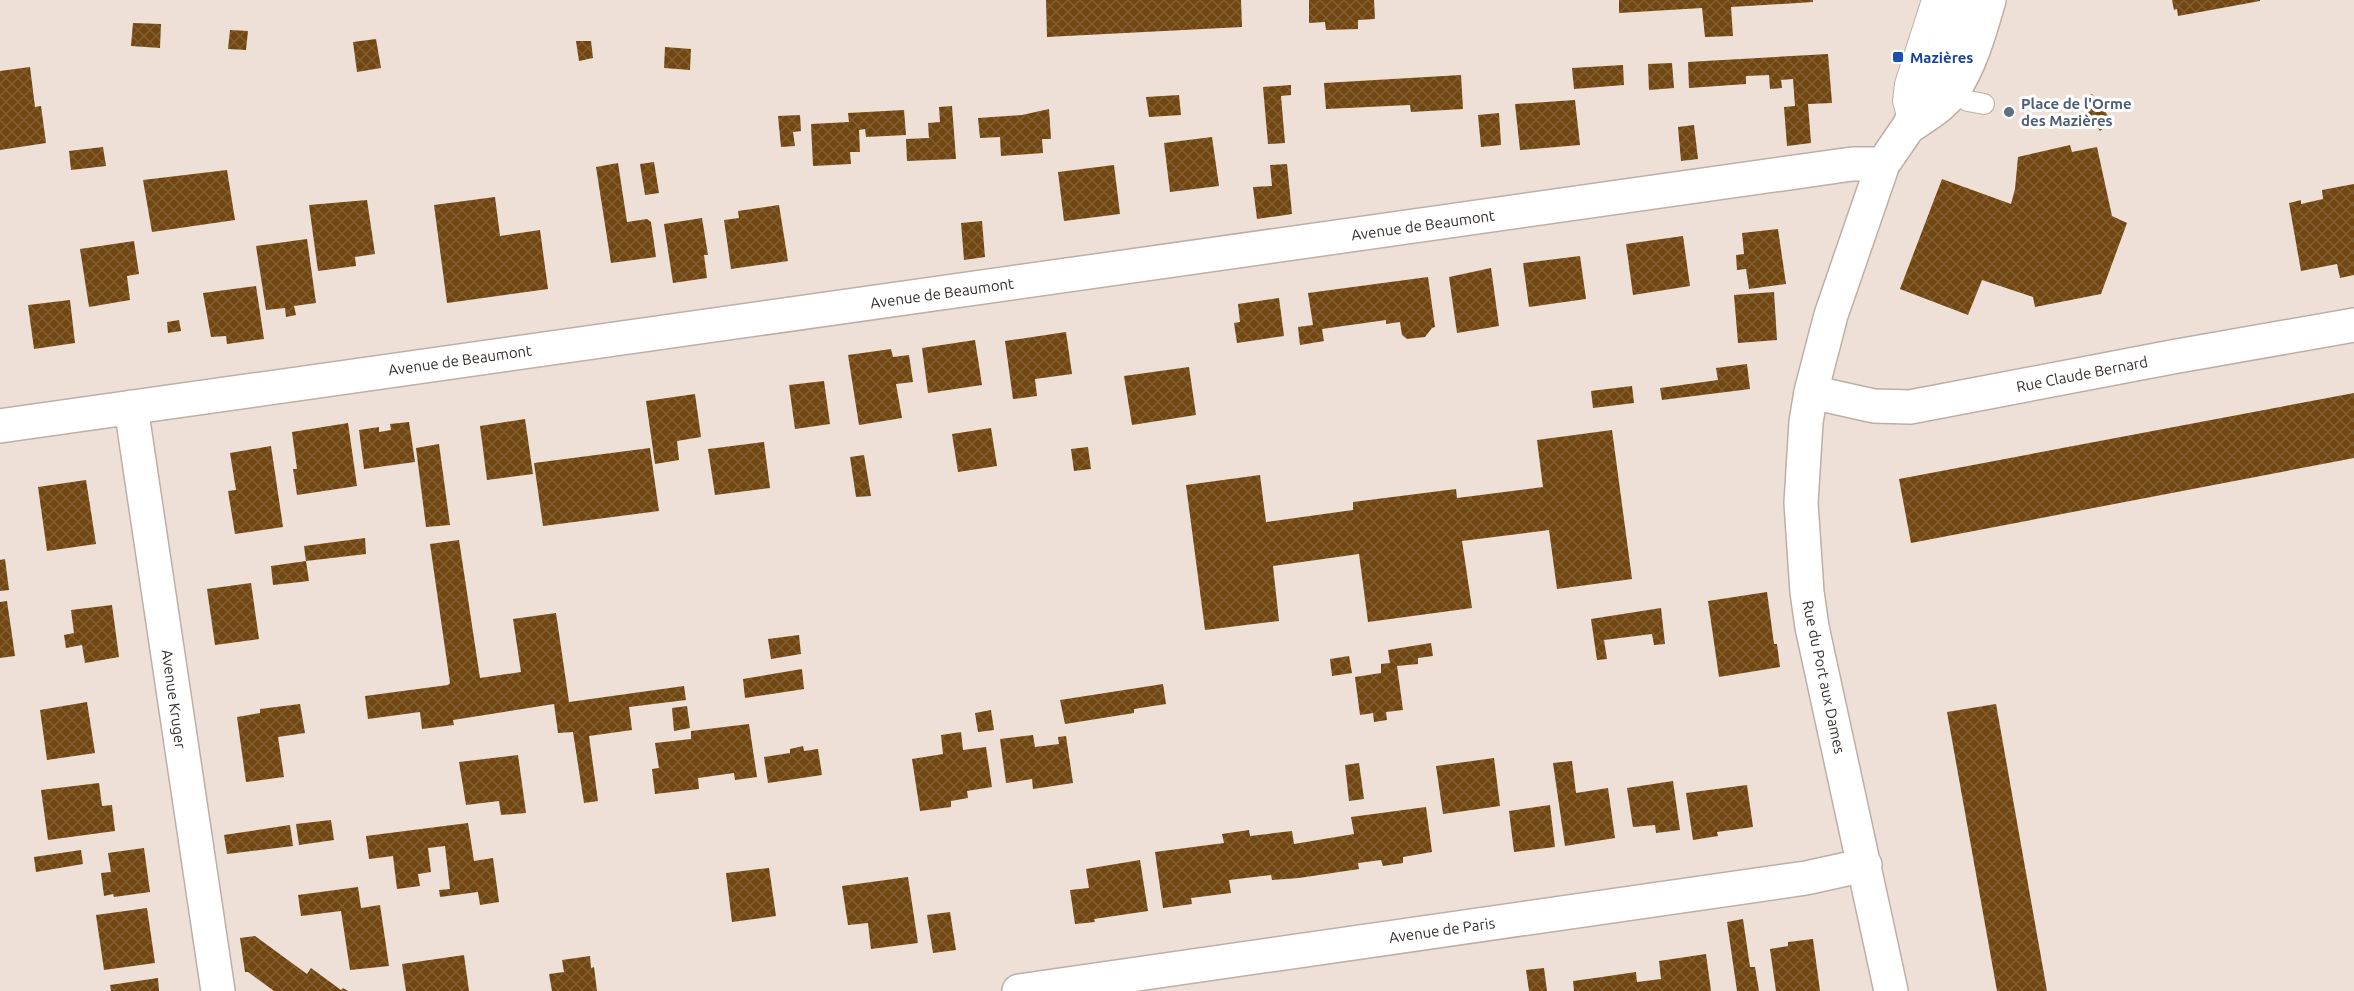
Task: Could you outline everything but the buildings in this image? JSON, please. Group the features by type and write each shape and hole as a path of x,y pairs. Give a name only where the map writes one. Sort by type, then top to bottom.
{"street":[{"name":"Rue du Port aux Dames","path":"1942,86 1944,49 1958,0"},
{"name":"Rue du Port aux Dames","path":"1891,991 1812,627 1807,592 1801,503 1806,422 1810,392 1837,297 1883,164 1909,126 1942,86 1969,62 1989,0"},
{"name":"Avenue de Beaumont","path":"0,426 1852,164 1883,164"},
{"name":"Rue Claude Bernard","path":"1810,392 1874,406 1910,406 2354,325"},
{"name":"Avenue Kruger","path":"131,407 218,991"},
{"name":"Avenue de Paris","path":"1018,991 1806,878 1865,865"}],"lane":[{"path":"1909,126 1903,101 1905,84 1932,0"},
{"path":"1942,86 1968,101 1984,104"}],"place":[{"name":"Mazières","path":"1898,57"},
{"name":"Place de l'Orme des Mazières","path":"2009,112"}]}
